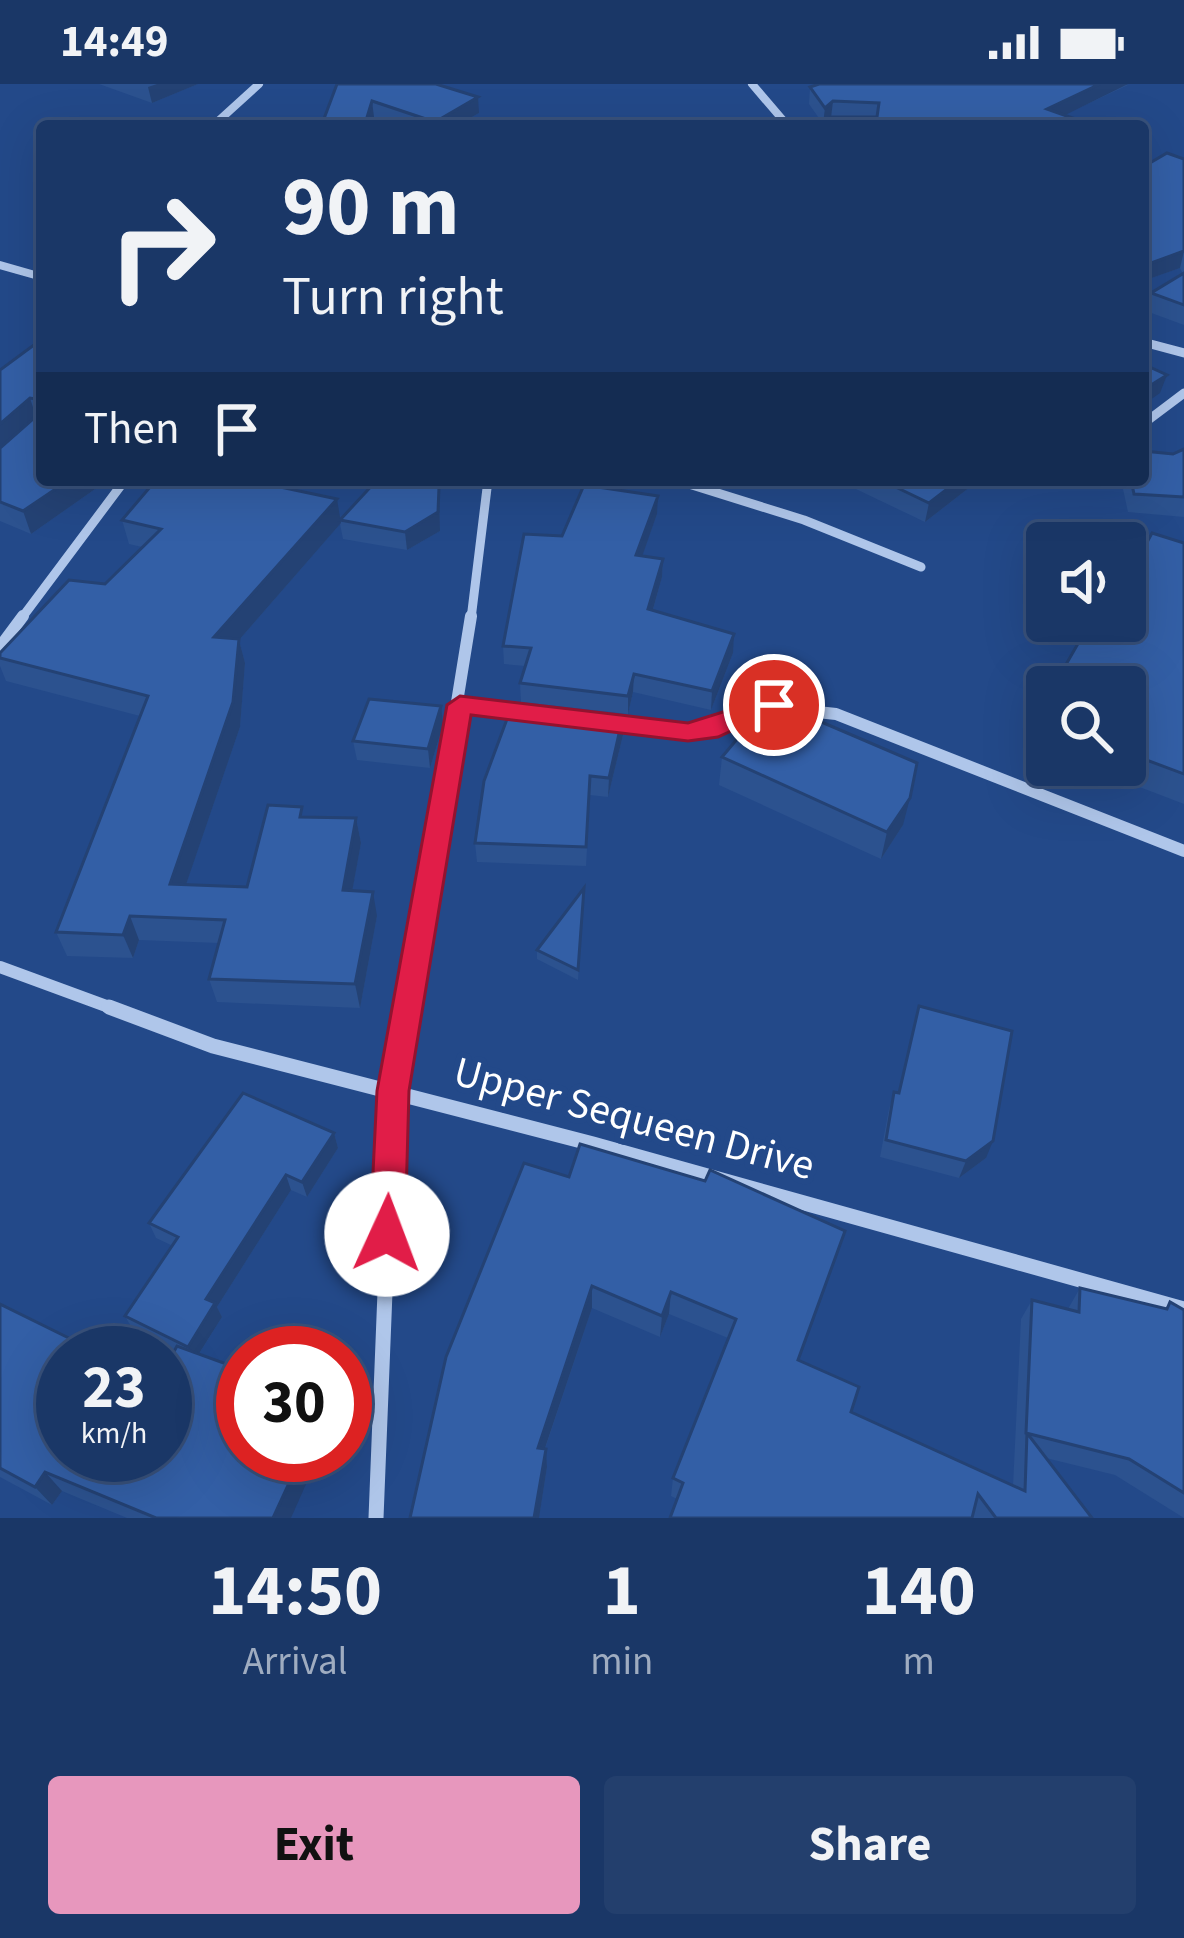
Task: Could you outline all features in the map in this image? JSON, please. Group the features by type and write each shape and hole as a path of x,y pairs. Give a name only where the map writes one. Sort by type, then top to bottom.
{"street":[{"path":"218,120 259,84"},
{"path":"752,84 783,120"},
{"path":"0,265 36,276"},
{"path":"1149,344 1184,353"},
{"path":"1149,419 1184,392"},
{"path":"0,647 121,486"},
{"path":"376,1518 393,1091 460,705 487,486"},
{"path":"695,486 804,520 921,567"},
{"path":"460,705 551,716"},
{"path":"596,721 688,732 709,730 774,705 800,705 836,714 1184,851"},
{"name":"Upper Sequeen Drive","path":"0,967 213,1046 393,1091 1184,1309"}],"building":[{"path":"337,84 436,84 478,97 438,120 372,101 366,120 324,120"},
{"path":"1100,84 1047,109 1078,120 834,120 832,117 877,117 879,103 833,101 825,108 810,87"},
{"path":"1167,153 1184,159 1184,251 1149,264 1149,164"},
{"path":"1184,273 1184,305 1151,293"},
{"path":"36,343 36,399 30,398 0,424 0,370"},
{"path":"1149,367 1167,375 1149,386"},
{"path":"36,416 36,486 60,486 23,511 0,502 0,448"},
{"path":"1184,449 1184,497 1134,494 1132,486 1149,486 1149,452 1173,454"},
{"path":"151,486 275,486 337,499 214,637 239,639 233,702 170,884 247,887 268,805 302,807 300,817 356,818 343,890 373,892 355,984 209,979 225,920 130,916 123,935 56,932 148,696 0,658 0,653 69,580 105,584 161,529 122,520"},
{"path":"371,486 439,487 438,512 405,532 340,520"},
{"path":"584,486 658,496 636,555 663,559 648,609 734,634 712,691 634,674 628,696 520,683 531,648 503,646 524,534 562,536"},
{"path":"894,486 951,486 929,503"},
{"path":"1152,533 1184,543 1184,774 1146,760 1146,666 1065,666 1079,642 1146,642 1146,544"},
{"path":"369,699 441,706 428,749 353,741"},
{"path":"770,700 917,763 910,798 887,832 722,757"},
{"path":"513,703 623,716 609,778 590,776 586,847 475,843 484,781"},
{"path":"584,888 578,970 537,950"},
{"path":"919,1006 1012,1031 993,1141 966,1161 886,1140 894,1092 899,1093"},
{"path":"243,1093 334,1133 302,1182 286,1175 206,1299 215,1303 192,1340 192,1326 145,1326 125,1316 178,1237 149,1223"},
{"path":"580,1144 705,1181 710,1170 845,1231 798,1360 859,1387 851,1412 1025,1491 1027,1433 1092,1518 996,1518 978,1494 972,1518 670,1518 683,1483 673,1478 736,1319 671,1292 662,1316 592,1286 538,1448 546,1449 534,1518 410,1518 446,1357 524,1163 569,1177"},
{"path":"1080,1288 1167,1309 1170,1302 1184,1310 1184,1493 1129,1459 1026,1433 1032,1300 1079,1312"},
{"path":"0,1304 44,1326 36,1326 38,1482 35,1487 0,1468"},
{"path":"192,1351 216,1360 216,1482 290,1482 273,1518 156,1518 69,1482 192,1482"}],"route":[{"path":"387,1234 393,1091 460,705 688,732 709,730 774,705"}]}
